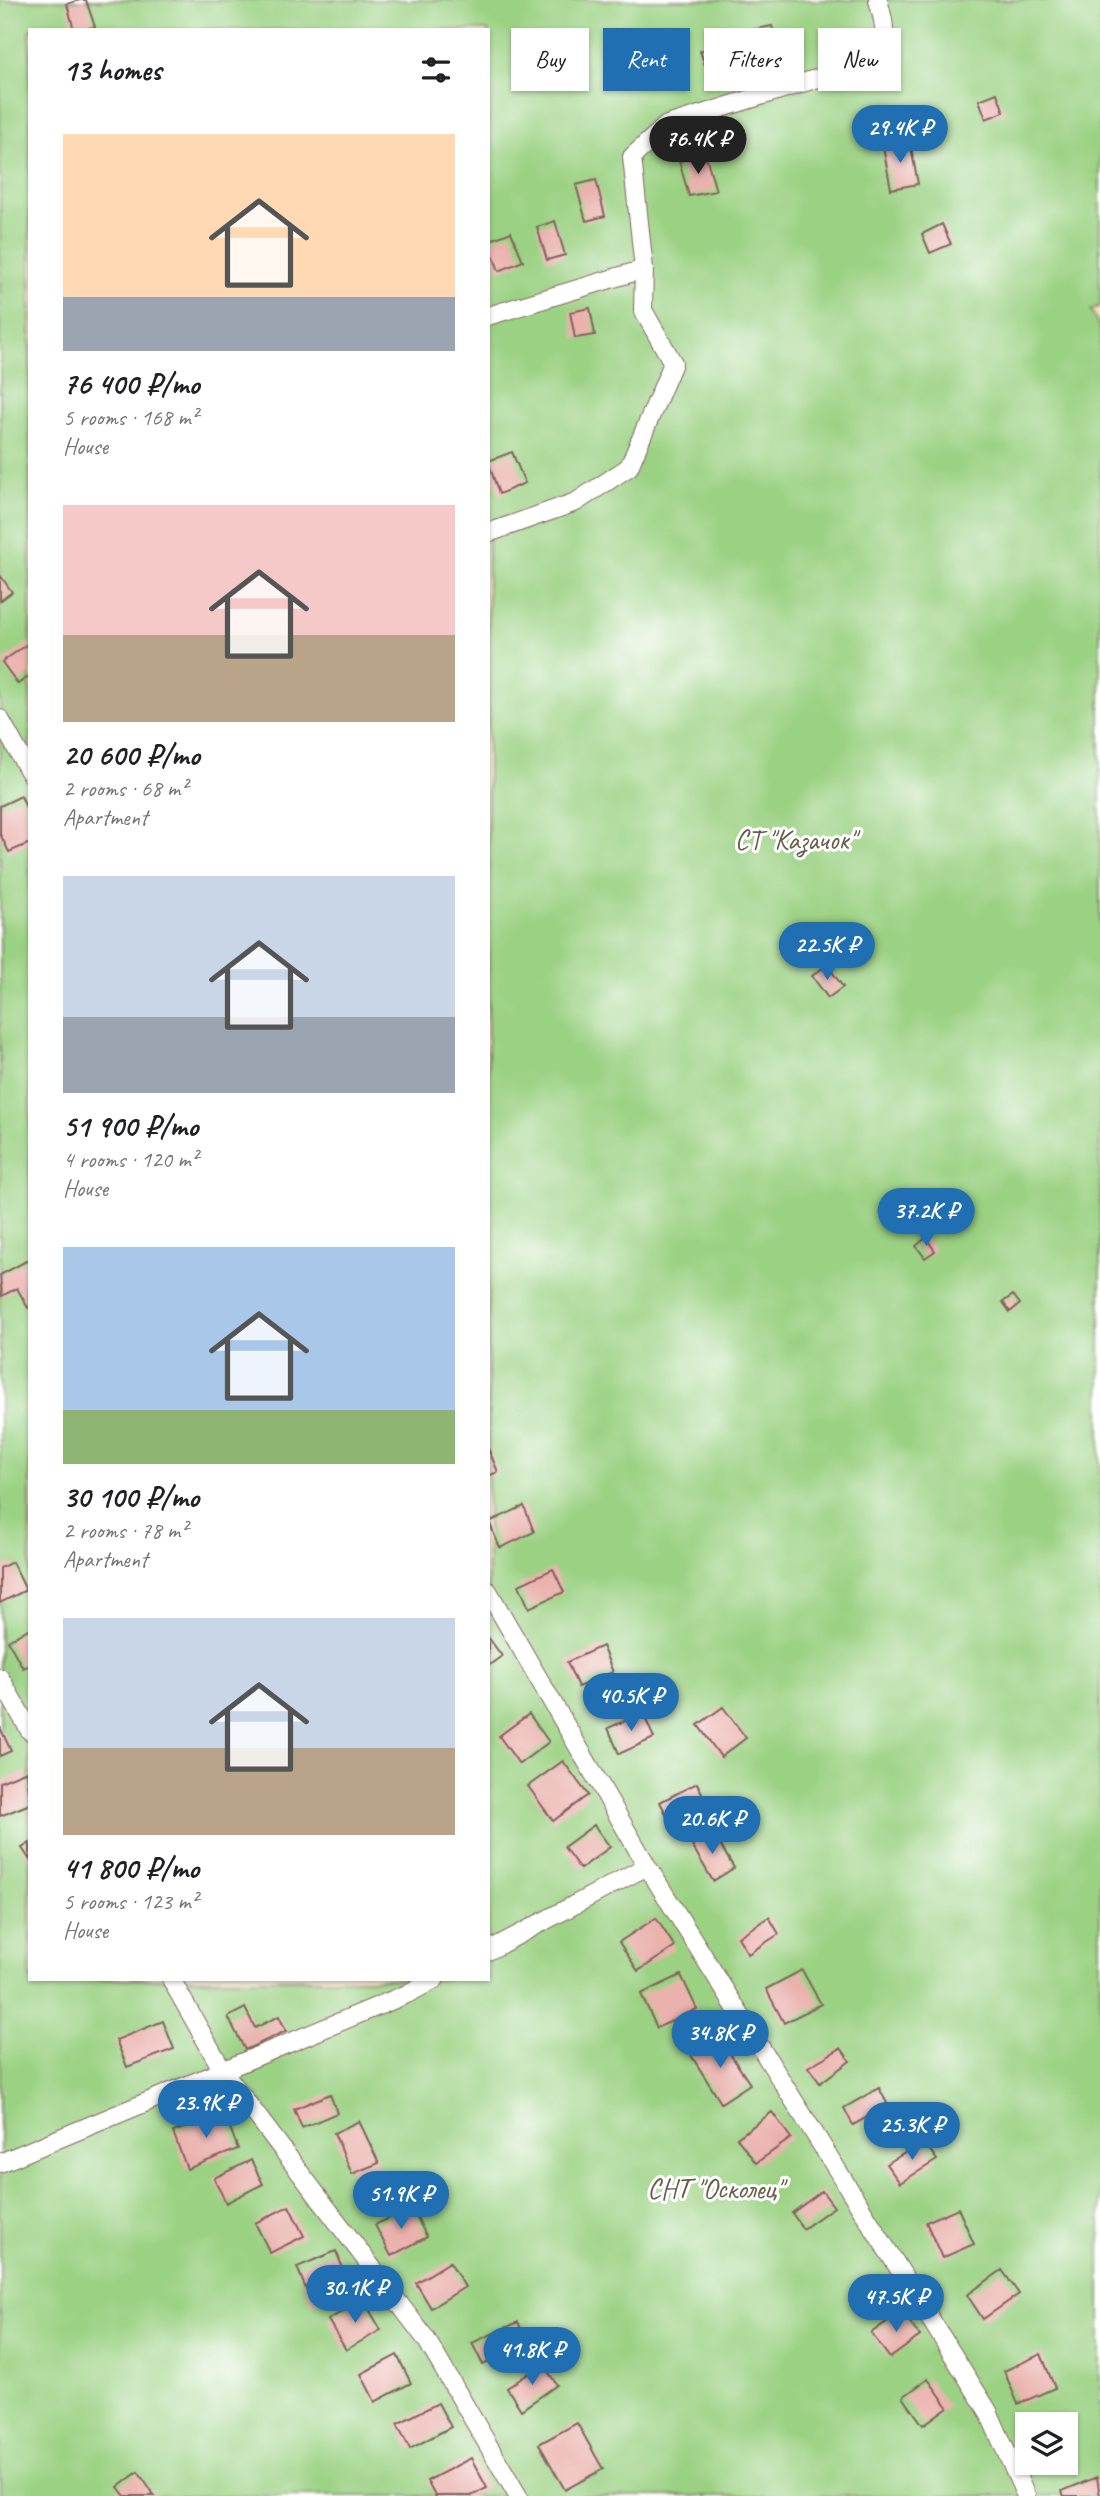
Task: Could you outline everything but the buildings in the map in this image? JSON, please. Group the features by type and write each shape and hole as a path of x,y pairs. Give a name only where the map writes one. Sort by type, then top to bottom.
{"lane":[{"path":"490,532 576,502 629,467 673,363 643,310 644,269 632,157 667,125 854,67 880,49 887,30 878,0"},
{"path":"490,315 644,269"},
{"path":"0,719 28,770"},
{"path":"490,1594 647,1866 988,2411 1026,2496"},
{"path":"0,1678 28,1727"},
{"path":"490,1950 647,1866"},
{"path":"172,1981 223,2071 426,2339 518,2496"},
{"path":"0,2163 407,1994 431,1981"}],"green space":[{"path":"0,0 1100,0 1100,306 1091,310 1100,329 1100,2496 0,2496"}],"park label":[{"name":"СТ \"Казачок\"","path":"795,839"},
{"name":"СНТ \"Осколец\"","path":"715,2188"}]}
